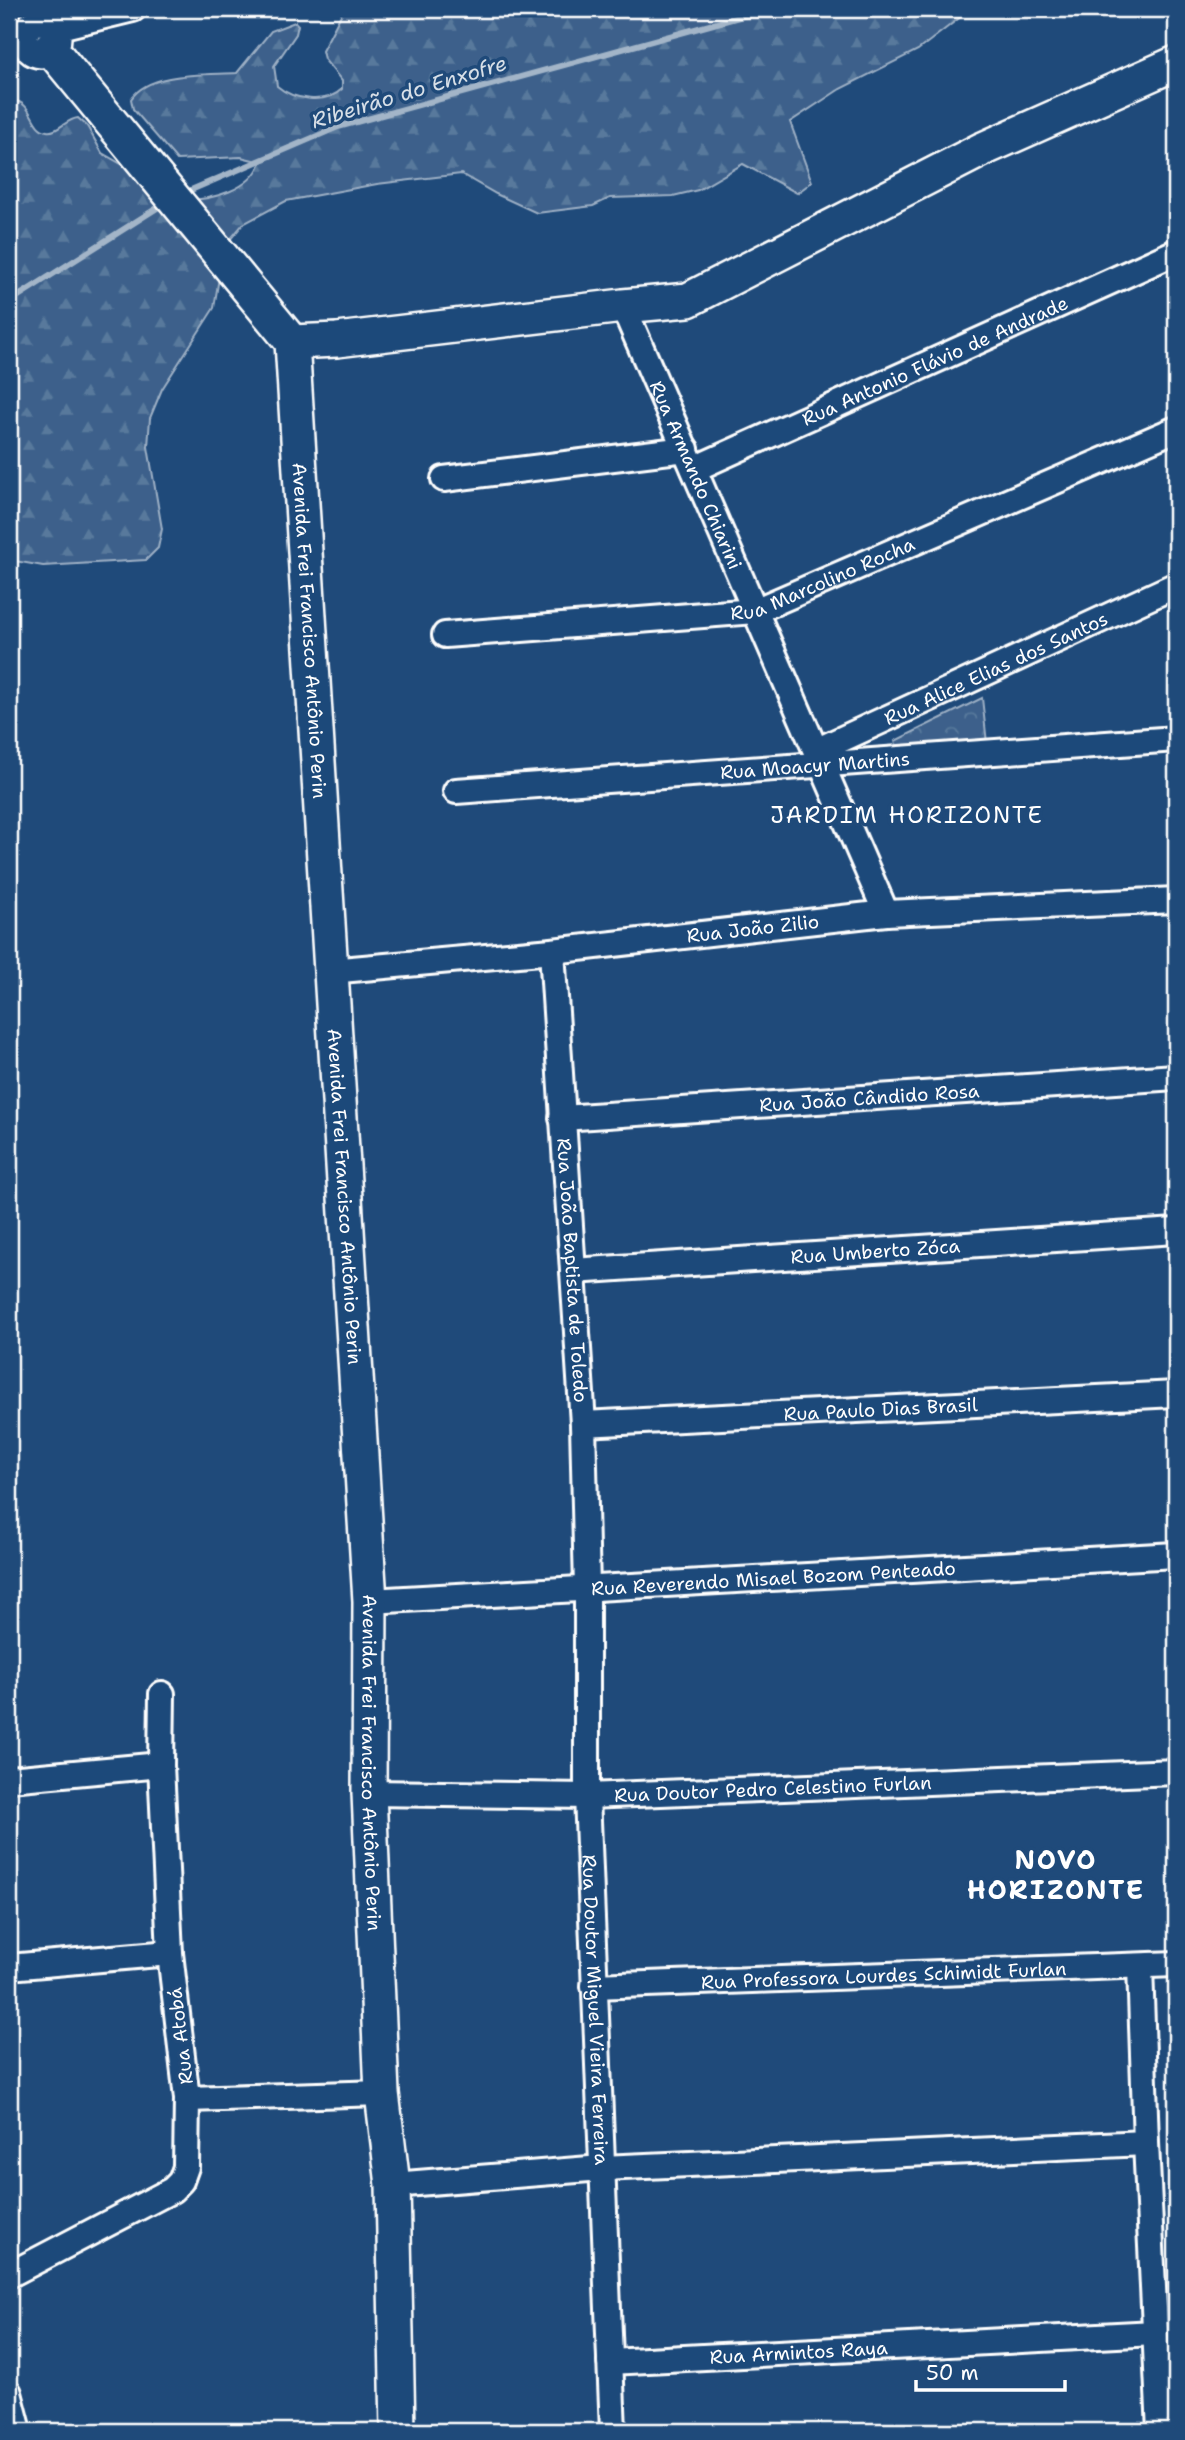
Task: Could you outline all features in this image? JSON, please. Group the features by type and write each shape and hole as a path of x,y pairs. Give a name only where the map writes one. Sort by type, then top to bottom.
{"street":[{"path":"133,9 34,38 292,342 337,340 688,300 983,149 1176,63"},
{"name":"Rua Antonio Flávio de Andrade","path":"444,479 690,459 1176,252"},
{"name":"Rua Armando Chiarini","path":"624,306 886,913"},
{"name":"Avenida Frei Francisco Antônio Perin","path":"292,342 370,1601 369,1793 382,2093 393,2185 398,2431"},
{"name":"Rua Marcolino Rocha","path":"445,635 755,611 1176,429"},
{"name":"Rua Alice Elias dos Santos","path":"820,758 1176,585"},
{"name":"Rua Moacyr Martins","path":"456,791 820,758 1176,739"},
{"name":"Rua João Zilio","path":"330,971 552,951 886,913 1176,901"},
{"name":"Rua João Baptista de Toledo","path":"552,951 583,1424 587,1589"},
{"name":"Rua João Cândido Rosa","path":"562,1118 1176,1077"},
{"name":"Rua Umberto Zóca","path":"573,1271 1176,1231"},
{"name":"Rua Paulo Dias Brasil","path":"583,1424 1176,1394"},
{"name":"Rua Reverendo Misael Bozom Penteado","path":"370,1601 1176,1555"},
{"name":"Rua Doutor Miguel Vieira Ferreira","path":"587,1589 587,1796 613,2431"},
{"name":"Rua Atobá","path":"9,2275 172,2190 181,2181 186,2167 187,2099 170,1953 161,1765 162,1694"},
{"path":"9,1779 161,1765"},
{"name":"Rua Doutor Pedro Celestino Furlan","path":"369,1793 587,1796 1176,1772"},
{"path":"9,1967 170,1953"},
{"name":"Rua Professora Lourdes Schimidt Furlan","path":"594,1986 1176,1964"},
{"path":"1140,1966 1160,2431"},
{"path":"187,2099 382,2093"},
{"path":"393,2185 602,2168 1146,2143"},
{"name":"Rua Armintos Raya","path":"610,2362 1156,2333"},
{"path":"9,2393 19,2431"}],"green space":[{"path":"344,9 971,9 918,50 840,89 790,122 812,182 797,193 743,164 698,190 673,196 610,198 593,206 537,213 461,174 377,184 286,201 243,224 224,247 214,308 162,389 150,418 148,447 162,529 158,548 146,560 43,566 9,560 9,97 24,105 43,130 55,130 78,118 87,126 102,153 185,200 207,198 229,192 249,180 261,162 241,157 177,160 133,109 131,99 139,90 165,79 237,73 271,31 295,22 298,25 296,34 274,66 277,86 292,95 309,99 335,94 342,89 342,81 324,59 322,51"},
{"path":"982,698 987,743 898,752 895,741"}],"waterway":[{"name":"Ribeirão do Enxofre","path":"184,193 338,127 768,9"},
{"name":"Ribeirão do Enxofre","path":"9,302 165,203"}],"district":[{"name":"JARDIM HORIZONTE","path":"907,815"},
{"name":"NOVO HORIZONTE","path":"1056,1875"}]}
